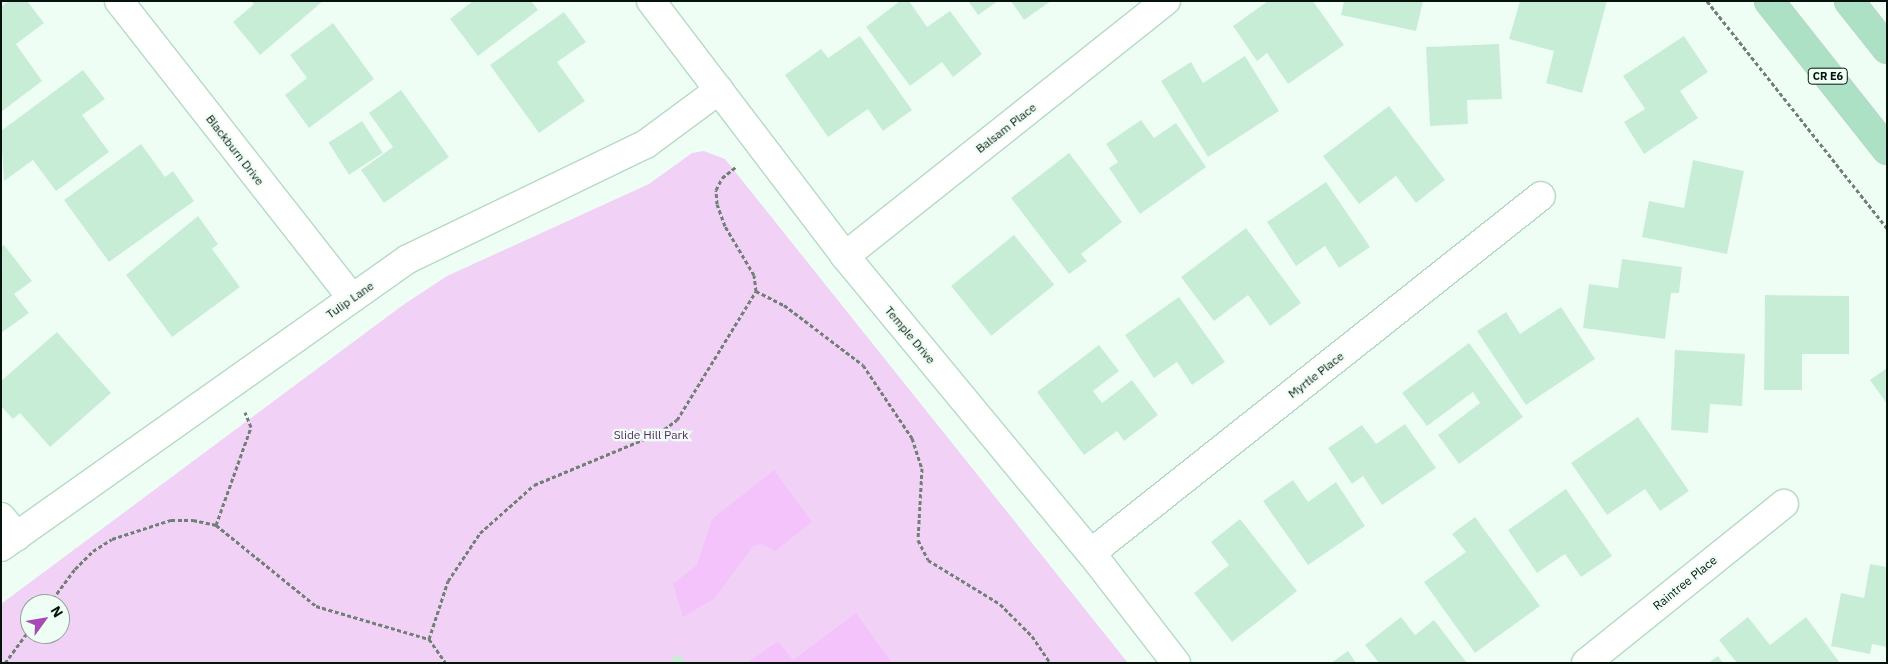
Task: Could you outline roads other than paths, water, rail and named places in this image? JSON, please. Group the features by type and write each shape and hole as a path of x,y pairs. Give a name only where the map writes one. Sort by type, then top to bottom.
{"main road":[{"name":"CR E6","path":"1768,1 1887,150"},
{"path":"1849,1 1887,49"}],"street":[{"name":"Blackburn Drive","path":"119,1 352,298"},
{"name":"Temple Drive","path":"651,1 845,256 1091,553 1176,663"},
{"name":"Balsam Place","path":"845,256 1166,1"},
{"name":"Tulip Lane","path":"6,533 235,383 352,298 441,240 646,144 719,90"},
{"name":"Myrtle Place","path":"1091,553 1541,196"},
{"name":"Raintree Place","path":"1586,663 1784,504"}],"park label":[{"name":"Slide Hill Park","path":"651,435"}]}
